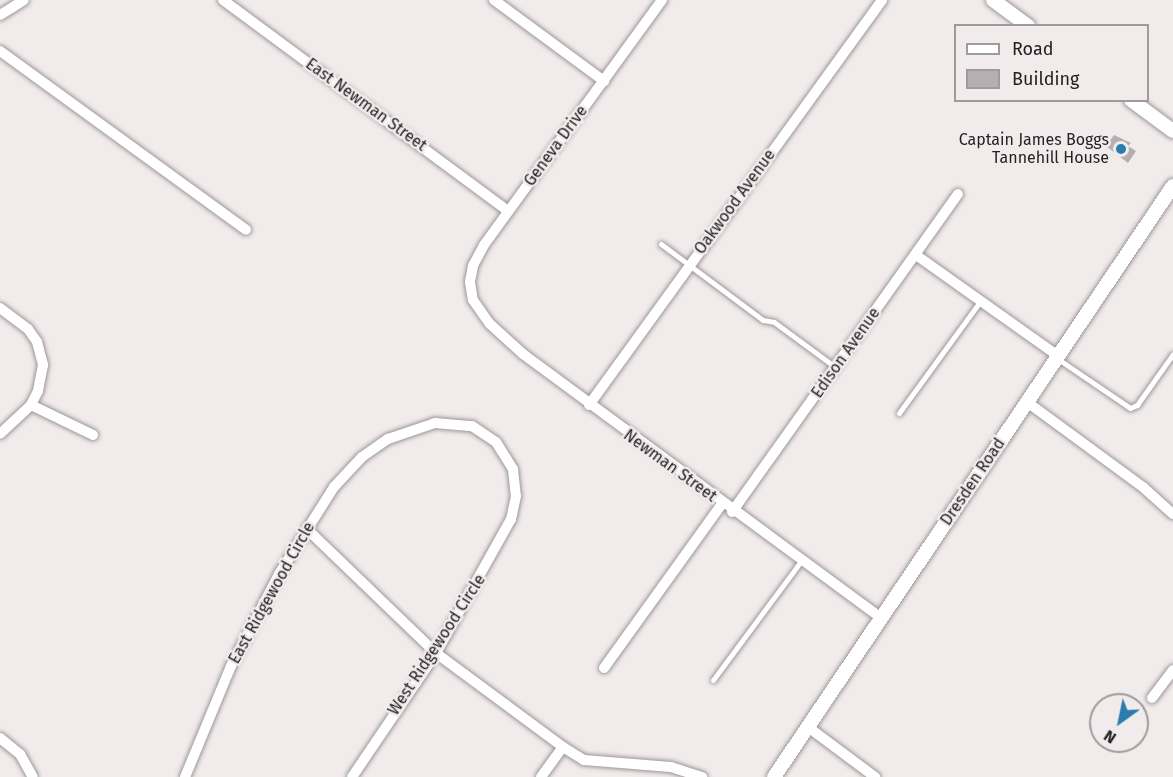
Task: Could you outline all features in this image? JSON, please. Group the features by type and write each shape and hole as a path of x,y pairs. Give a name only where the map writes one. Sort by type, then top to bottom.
{"street":[{"path":"0,15 24,0"},
{"name":"East Newman Street","path":"223,0 508,211"},
{"path":"494,0 604,81"},
{"name":"Geneva Drive","path":"473,300 470,282 473,267 508,211 663,0"},
{"name":"Oakwood Avenue","path":"589,405 882,0"},
{"path":"993,0 1025,24"},
{"path":"0,51 246,230"},
{"path":"1134,102 1173,131"},
{"name":"Dresden Road","path":"774,777 1173,186"},
{"name":"Edison Avenue","path":"732,512 958,194"},
{"path":"916,255 1057,357"},
{"name":"Newman Street","path":"473,300 490,324 515,347 589,405 732,512 881,618"},
{"path":"0,308 28,329 41,353 43,376 31,405 0,434"},
{"path":"1027,402 1144,488 1173,514"},
{"path":"31,405 93,435"},
{"name":"East Ridgewood Circle","path":"185,777 231,666 307,529 334,487 362,457 388,439 414,428 455,423 472,426 496,442"},
{"name":"West Ridgewood Circle","path":"352,777 436,653 501,543 515,507 513,469 496,442"},
{"path":"604,668 722,504"},
{"path":"307,529 436,653 563,747 584,760 671,766 702,777"},
{"path":"1152,698 1173,669"},
{"path":"808,727 876,777"},
{"path":"0,738 20,754 33,777"},
{"path":"541,777 563,747"}],"lane":[{"path":"661,244 835,367"},
{"path":"899,413 981,300"},
{"path":"1057,357 1130,408 1137,405 1173,354"},
{"path":"713,680 801,561"}],"building":[{"name":"Captain James Boggs Tannehill House","path":"1114,135 1131,143 1128,146 1136,151 1128,163 1106,146"}],"place":[{"name":"Captain James Boggs Tannehill House","path":"1121,149"}]}
